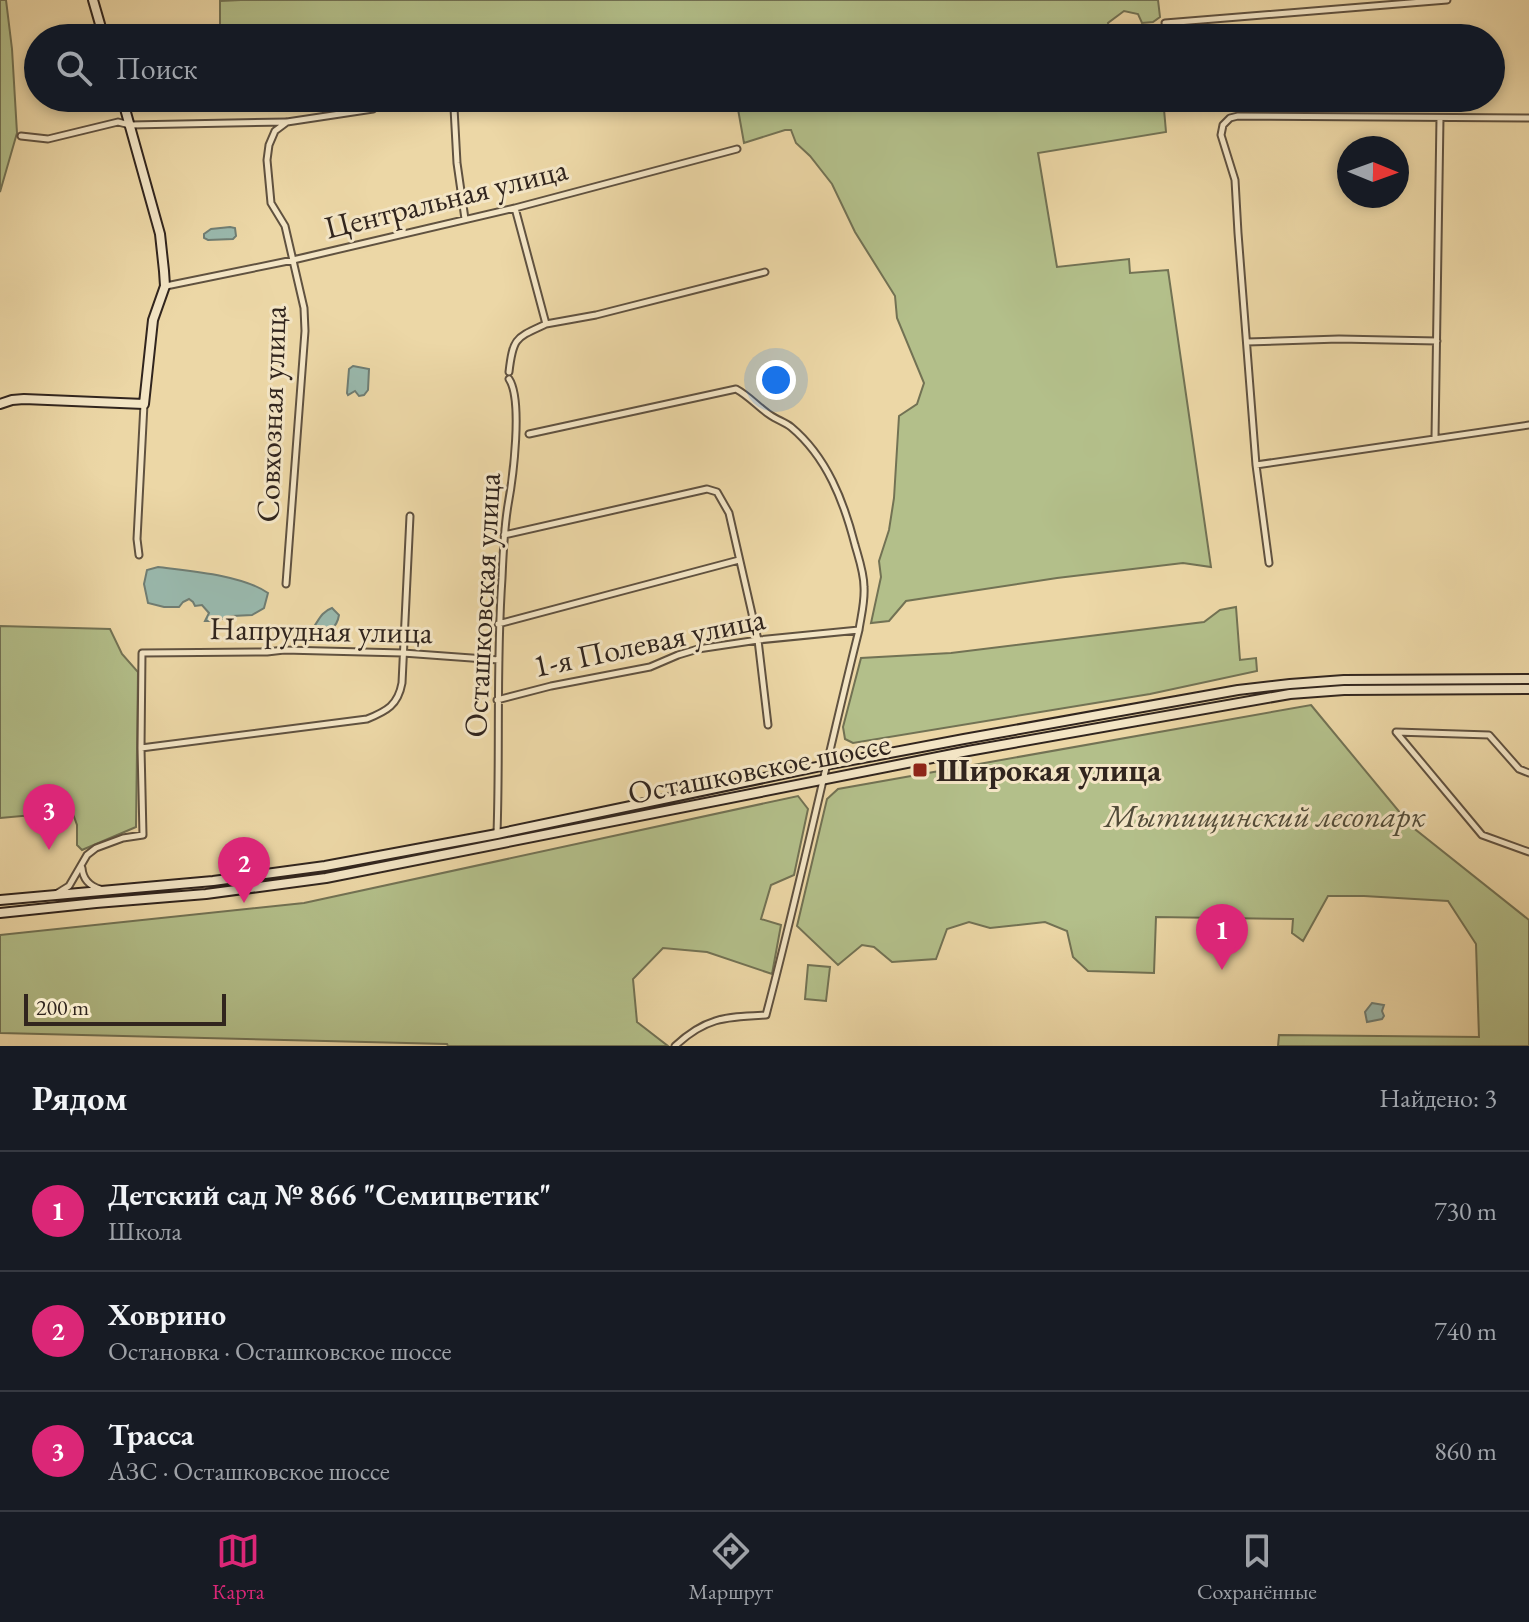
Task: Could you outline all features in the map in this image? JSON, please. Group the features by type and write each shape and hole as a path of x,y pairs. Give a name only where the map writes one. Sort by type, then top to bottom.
{"main road":[{"path":"93,0 100,24"},
{"path":"0,404 24,399 144,404 153,320 165,286 160,234 126,112"},
{"name":"Осташковское шоссе","path":"0,899 269,875 325,866 497,834 826,765 1238,690 1344,680 1529,679"},
{"name":"Осташковское шоссе","path":"0,913 206,894 326,878 968,751 1290,694 1344,690 1529,689"}],"street":[{"path":"1165,23 1447,0"},
{"path":"21,136 48,139 118,122 130,125 287,122 353,112"},
{"path":"454,112 465,219"},
{"path":"1269,563 1256,465 1235,180 1221,135 1223,125 1230,118 1238,116 1529,118"},
{"path":"1435,438 1440,118"},
{"name":"Совхозная улица","path":"286,584 305,331 304,308 285,226 271,203 267,160 275,131 287,122"},
{"name":"Центральная улица","path":"165,286 293,260 515,208 737,149"},
{"path":"515,208 546,324 596,315 765,272"},
{"name":"Осташковская улица","path":"497,834 498,624 515,437 515,392 509,375 511,351 522,335 546,324"},
{"path":"1247,342 1339,339 1437,341"},
{"path":"529,434 736,389 789,426 808,445 840,496 853,538 864,586 859,630 766,1015 723,1017 691,1032 675,1046"},
{"path":"139,555 137,539 144,404"},
{"path":"1256,465 1529,425"},
{"path":"504,535 707,489 717,492 729,513 758,640 768,725"},
{"path":"55,894 69,886 87,855 104,844 143,835 141,748 367,719 393,705 402,683 410,516"},
{"path":"498,624 739,560"},
{"name":"1-я Полевая улица","path":"497,700 650,667 698,649 859,630"},
{"name":"Напрудная улица","path":"141,748 142,653 284,650 403,653 499,660"},
{"path":"1529,773 1519,769 1489,735 1396,732 1482,835 1529,852"},
{"path":"82,863 85,880 106,890"}],"green space":[{"path":"0,0 6,0 17,133 0,192"},
{"path":"1158,0 1160,17 1153,22 1142,23 1138,14 1124,11 1108,24 220,24 220,1"},
{"path":"738,112 1164,112 1166,132 1038,153 1057,267 1129,259 1130,273 1168,270 1211,567 1183,563 906,601 889,621 871,623 881,577 879,561 889,530 894,498 899,416 917,404 924,383 897,318 895,296 855,232 832,184 796,143 791,130 744,143"},
{"path":"1236,607 1240,660 1256,658 1257,671 1150,694 853,743 845,739 843,727 861,658 951,653 1204,622 1220,610"},
{"path":"0,626 110,629 122,654 138,672 136,827 82,850 77,845 77,825 73,814 0,818"},
{"name":"Мытищинский лесопарк","path":"1311,705 1411,826 1529,920 1529,1046 1278,1046 1279,1035 1479,1037 1476,944 1448,901 1328,896 1303,941 1292,933 1293,919 1156,917 1154,973 1088,971 1073,957 1067,931 1045,922 990,928 969,922 947,929 936,959 892,962 874,947 862,945 838,965 797,926 827,799 838,789"},
{"path":"798,796 808,809 794,875 771,885 761,919 781,925 772,974 707,952 663,948 633,979 637,1022 668,1046 448,1046 0,1033 0,935 304,903"},
{"path":"808,965 830,967 826,1001 805,999"}],"shaded area":[{"path":"235,228 236,236 233,239 204,238 204,234 211,229"},
{"path":"353,366 369,369 368,390 364,395 359,396 355,391 347,393 349,369"},
{"path":"158,567 215,575 257,587 268,593 264,608 252,615 205,621 209,613 202,605 195,606 189,599 179,607 148,603 144,584 147,570"},
{"path":"332,608 339,615 334,627 319,634 310,632 322,615"},
{"path":"1372,1003 1384,1005 1384,1016 1367,1022 1365,1012"}],"place":[{"name":"Широкая улица","path":"920,770"},
{"name":"Трасса","path":"49,850"},
{"name":"Ховрино","path":"244,903"},
{"name":"Детский сад № 866 \"Семицветик\"","path":"1222,970"}]}
